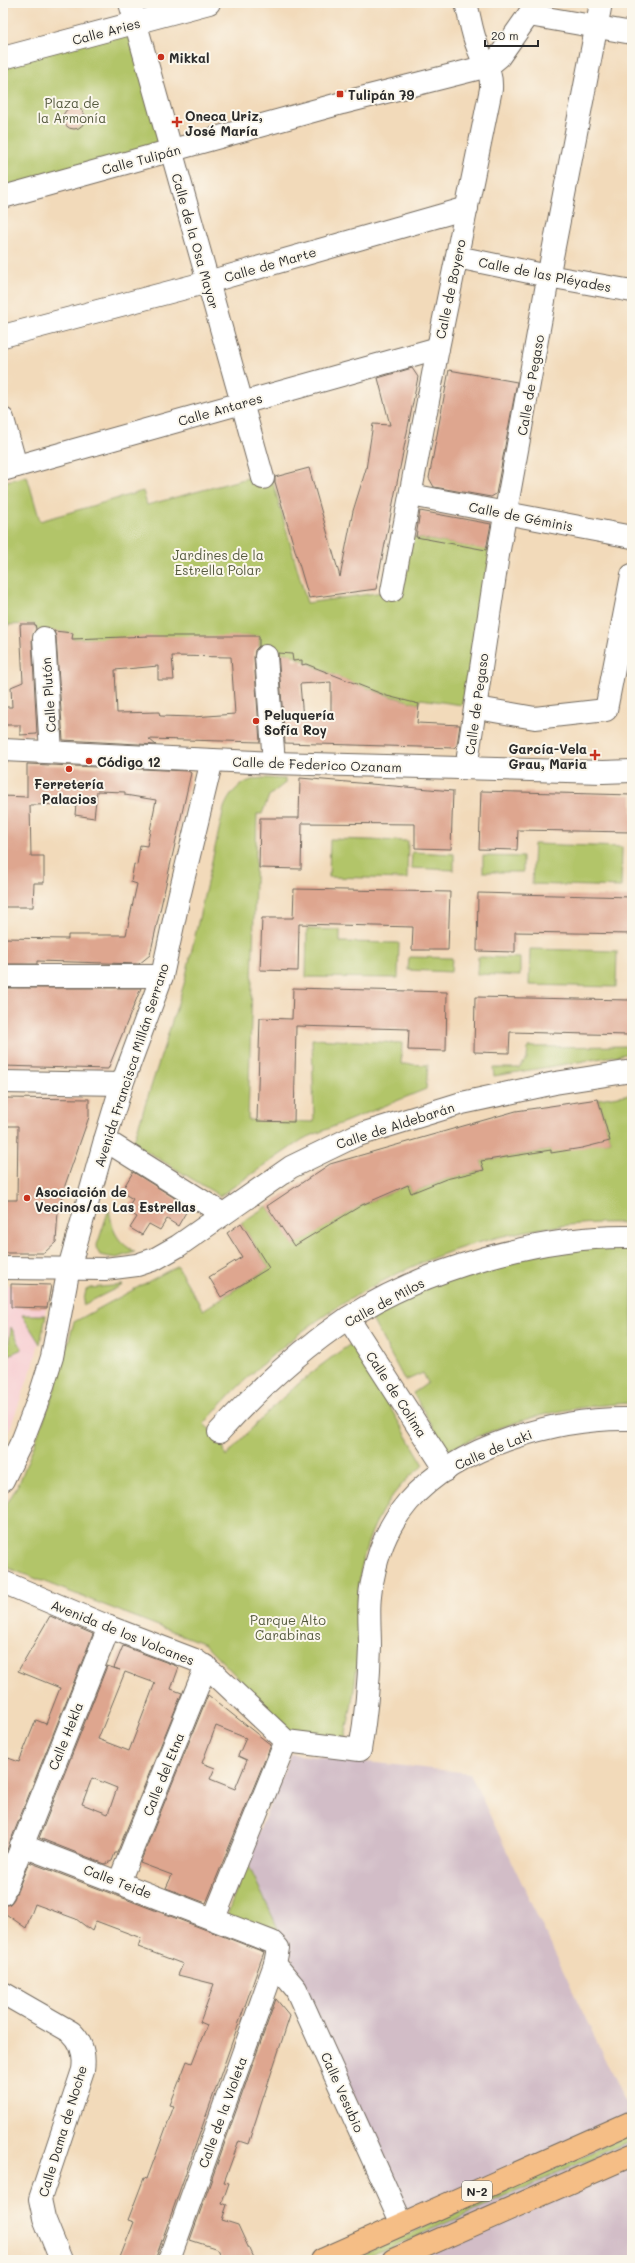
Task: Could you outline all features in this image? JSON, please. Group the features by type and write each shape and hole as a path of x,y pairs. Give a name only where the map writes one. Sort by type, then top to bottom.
{"highway":[{"name":"N-2","path":"322,2260 632,2122"},
{"name":"N-2","path":"393,2260 632,2155"}],"street":[{"name":"Calle de la Osa Mayor","path":"130,3 263,478"},
{"name":"Calle Aries","path":"3,58 136,24 209,3"},
{"path":"466,3 478,49 488,66 499,57 533,9 597,27 632,33"},
{"name":"Calle de Pegaso","path":"469,768 468,755 476,694 548,276 601,3"},
{"name":"Calle Tulipán","path":"3,197 365,97 488,66"},
{"name":"Calle de Boyero","path":"392,591 438,348 491,89 492,80 488,66"},
{"name":"Calle de Marte","path":"3,336 208,282 467,208"},
{"name":"Calle de las Pléyades","path":"457,257 548,276 632,291"},
{"name":"Calle Antares","path":"10,468 438,348"},
{"path":"3,419 10,468"},
{"name":"Calle de Géminis","path":"411,495 632,536"},
{"path":"483,709 535,718 606,710 632,575"},
{"name":"Calle Plutón","path":"44,638 51,752"},
{"path":"266,656 274,763"},
{"name":"Calle de Federico Ozanam","path":"3,750 274,763 595,772 632,771"},
{"name":"Avenida Francisca Millán Serrano","path":"3,1480 23,1439 52,1357 69,1268 105,1140 122,1084 162,976 179,897 212,760"},
{"path":"3,976 162,976"},
{"name":"Calle de Aldebarán","path":"3,1268 118,1268 155,1259 178,1246 291,1167 355,1136 462,1103 555,1084 632,1071"},
{"path":"3,1082 122,1084"},
{"path":"105,1140 223,1214"},
{"name":"Calle de Milos","path":"219,1432 277,1374 348,1318 398,1290 487,1258 536,1246 582,1239 632,1237"},
{"name":"Calle de Colima","path":"348,1318 446,1470"},
{"name":"Calle de Laki","path":"286,1742 360,1750 366,1716 370,1666 369,1603 380,1551 393,1524 408,1502 446,1470 508,1440 540,1428 586,1420 632,1419"},
{"name":"Avenida de los Volcanes","path":"3,1582 206,1666 286,1742"},
{"name":"Calle Hekla","path":"3,1894 21,1844 109,1627"},
{"name":"Calle del Etna","path":"120,1882 206,1666"},
{"path":"214,1918 286,1742"},
{"name":"Calle Teide","path":"21,1844 214,1918 272,1942 278,1952 275,1964"},
{"name":"Calle Vesubio","path":"275,1964 296,1989 402,2224"},
{"name":"Calle de la Violeta","path":"169,2260 275,1964"},
{"name":"Calle Dama de Noche","path":"3,1993 71,2032 76,2036 82,2050 83,2070 40,2199 44,2218 61,2260"}],"shaded area":[{"path":"3,1285 51,1285 35,1360 3,1447"},
{"path":"291,1754 470,1773 632,2117 632,2260 369,2260 418,2238 247,1860"}],"green space":[{"name":"Plaza de la Armonía","path":"136,24 171,151 3,197 3,58"},
{"name":"Jardines de la Estrella Polar","path":"270,472 307,603 383,592 394,534 491,550 462,705 421,699 419,704 386,695 354,683 292,655 288,655 288,653 260,655 259,636 72,639 72,633 36,630 35,624 3,625 3,482 27,476 40,521 143,491 147,505"},
{"path":"264,778 285,779 285,783 269,796 262,814 257,814 248,1120 314,1122 312,1039 402,1043 401,1064 428,1065 426,1089 303,1139 220,1196 133,1143 184,984 224,808 234,791 244,783"},
{"path":"330,839 408,841 407,879 329,877"},
{"path":"534,844 622,847 621,887 532,884"},
{"path":"412,852 454,854 454,870 411,868"},
{"path":"483,856 523,857 523,872 483,872"},
{"path":"307,929 340,930 340,942 399,943 398,978 306,977"},
{"path":"530,949 617,951 616,987 529,985"},
{"path":"409,957 452,958 451,972 408,970"},
{"path":"478,957 520,958 520,976 477,974"},
{"path":"632,1046 632,1053 494,1076 493,1068 519,1068 527,1059 528,1047"},
{"name":"Parque Alto Carabinas","path":"632,1094 632,1223 570,1225 510,1234 451,1251 395,1275 342,1304 292,1339 246,1380 204,1424 222,1441 226,1457 255,1425 285,1396 317,1368 352,1343 424,1465 395,1492 384,1507 368,1542 360,1579 358,1603 358,1659 353,1698 345,1737 292,1733 205,1644 3,1566 3,1511 20,1481 52,1398 74,1322 177,1266 203,1310 269,1268 241,1223 267,1206 294,1245 362,1205 408,1185 411,1193 446,1179 484,1170 481,1161 551,1150 551,1152 610,1141 598,1099"},
{"path":"109,1209 114,1229 119,1239 128,1248 135,1252 116,1258 100,1255 96,1248"},
{"path":"632,1242 632,1403 583,1407 537,1416 492,1431 447,1451 413,1393 428,1383 423,1373 405,1381 368,1312 496,1259"},
{"path":"123,1285 83,1305 86,1290 90,1288"},
{"path":"22,1315 46,1315 40,1344"},
{"path":"11,1327 22,1349 7,1356"},
{"path":"247,1862 284,1941 226,1918"},
{"path":"632,2134 632,2140 363,2260 351,2260"}],"building":[{"path":"74,107 82,110 85,118 82,126 74,129 66,126 63,118 66,110"},
{"path":"412,368 418,377 376,589 309,598 275,482 275,477 309,468 340,577 353,511 366,469 373,424 390,425 378,378"},
{"path":"449,370 517,382 496,494 491,497 434,487 429,478"},
{"path":"420,511 491,524 486,550 416,537"},
{"path":"20,624 35,624 36,629 32,639 37,734 20,735 20,725 3,725 3,707 12,707 11,687 23,682"},
{"path":"54,631 73,633 72,639 150,636 259,636 259,646 255,650 254,657 260,742 149,739 156,745 63,740 56,637","holes":["172,656 231,657 235,714 193,717 160,716 159,712 117,713 115,670 158,666 158,680 174,680"]},
{"path":"278,653 292,654 293,661 302,660 302,665 306,664 387,696 419,704 417,723 460,725 457,745 454,748 285,743","holes":["331,682 331,715 303,718 300,684"]},
{"path":"27,764 188,771 191,773 150,955 139,964 37,961 37,964 3,964 3,938 68,939 68,935 126,935 137,884 131,882 134,864 137,865 140,845 147,846 156,800 125,795 125,792 97,791 94,818 75,815 76,804 30,805 31,856 44,856 44,883 34,883 33,907 3,907 3,796 27,797"},
{"path":"300,778 453,791 451,849 415,848 415,824 302,823 301,869 259,868 260,818 299,818"},
{"path":"481,791 632,795 632,832 518,830 517,850 479,849"},
{"path":"294,889 450,892 448,950 412,950 413,927 299,924 298,971 260,970 262,918 293,918"},
{"path":"478,893 632,897 632,934 515,932 515,952 477,951"},
{"path":"3,988 141,988 108,1069 3,1066"},
{"path":"293,988 447,992 446,1051 408,1050 409,1029 296,1026 294,1122 257,1121 260,1018 292,1019"},
{"path":"475,997 630,1000 629,1035 510,1032 509,1053 474,1052"},
{"path":"3,1098 89,1099 89,1117 63,1191 58,1211 56,1242 44,1253 3,1253 3,1200 17,1200 18,1126 3,1126"},
{"path":"598,1099 610,1141 582,1148 551,1153 551,1150 481,1161 484,1170 446,1179 411,1193 408,1185 362,1205 294,1246 267,1206 330,1164 516,1111"},
{"path":"133,1172 189,1207 178,1226 167,1219 160,1230 149,1224 142,1235 130,1228 137,1217 126,1210 133,1199 121,1192"},
{"path":"241,1223 269,1268 221,1297 209,1277 242,1257 227,1233"},
{"path":"11,1284 51,1285 47,1308 11,1307"},
{"path":"50,1616 93,1634 3,1860 3,1756 19,1762 36,1720 46,1724 60,1688 18,1671"},
{"path":"123,1646 179,1667 171,1689 182,1693 117,1853 115,1853 112,1861 105,1864 39,1838 107,1666 120,1670 114,1668","holes":["125,1672 155,1683 129,1751 98,1739","92,1778 117,1788 108,1814 82,1804"]},
{"path":"208,1695 271,1745 206,1903 166,1888 172,1875 140,1863","holes":["216,1726 246,1738 238,1756 247,1760 235,1789 210,1779 215,1768 202,1763"]},
{"path":"29,1862 264,1952 155,2260 119,2260 134,2222 128,2220 144,2178 147,2179 174,2106 170,2105 187,2061 192,2063 207,2025 200,2022 214,1984 178,1975 183,1964 138,1947 141,1938 96,1921 92,1931 76,1919 35,1904 26,1928 3,1912 3,1906 10,1904 14,1899"},
{"path":"276,1999 290,2016 248,2144 239,2141 224,2182 229,2183 222,2203 227,2205 222,2220 238,2225 254,2260 223,2260 218,2249 190,2240"}],"place":[{"name":"Mikkal","path":"161,57"},
{"name":"Tulipán 79","path":"340,94"},
{"name":"Oneca Uriz, José María","path":"177,122"},
{"name":"Peluquería Sofía Roy","path":"256,721"},
{"name":"García-Vela Grau, Maria","path":"595,755"},
{"name":"Código 12","path":"89,761"},
{"name":"Ferretería Palacios","path":"69,769"},
{"name":"Asociación de Vecinos/as Las Estrellas","path":"27,1198"}]}
